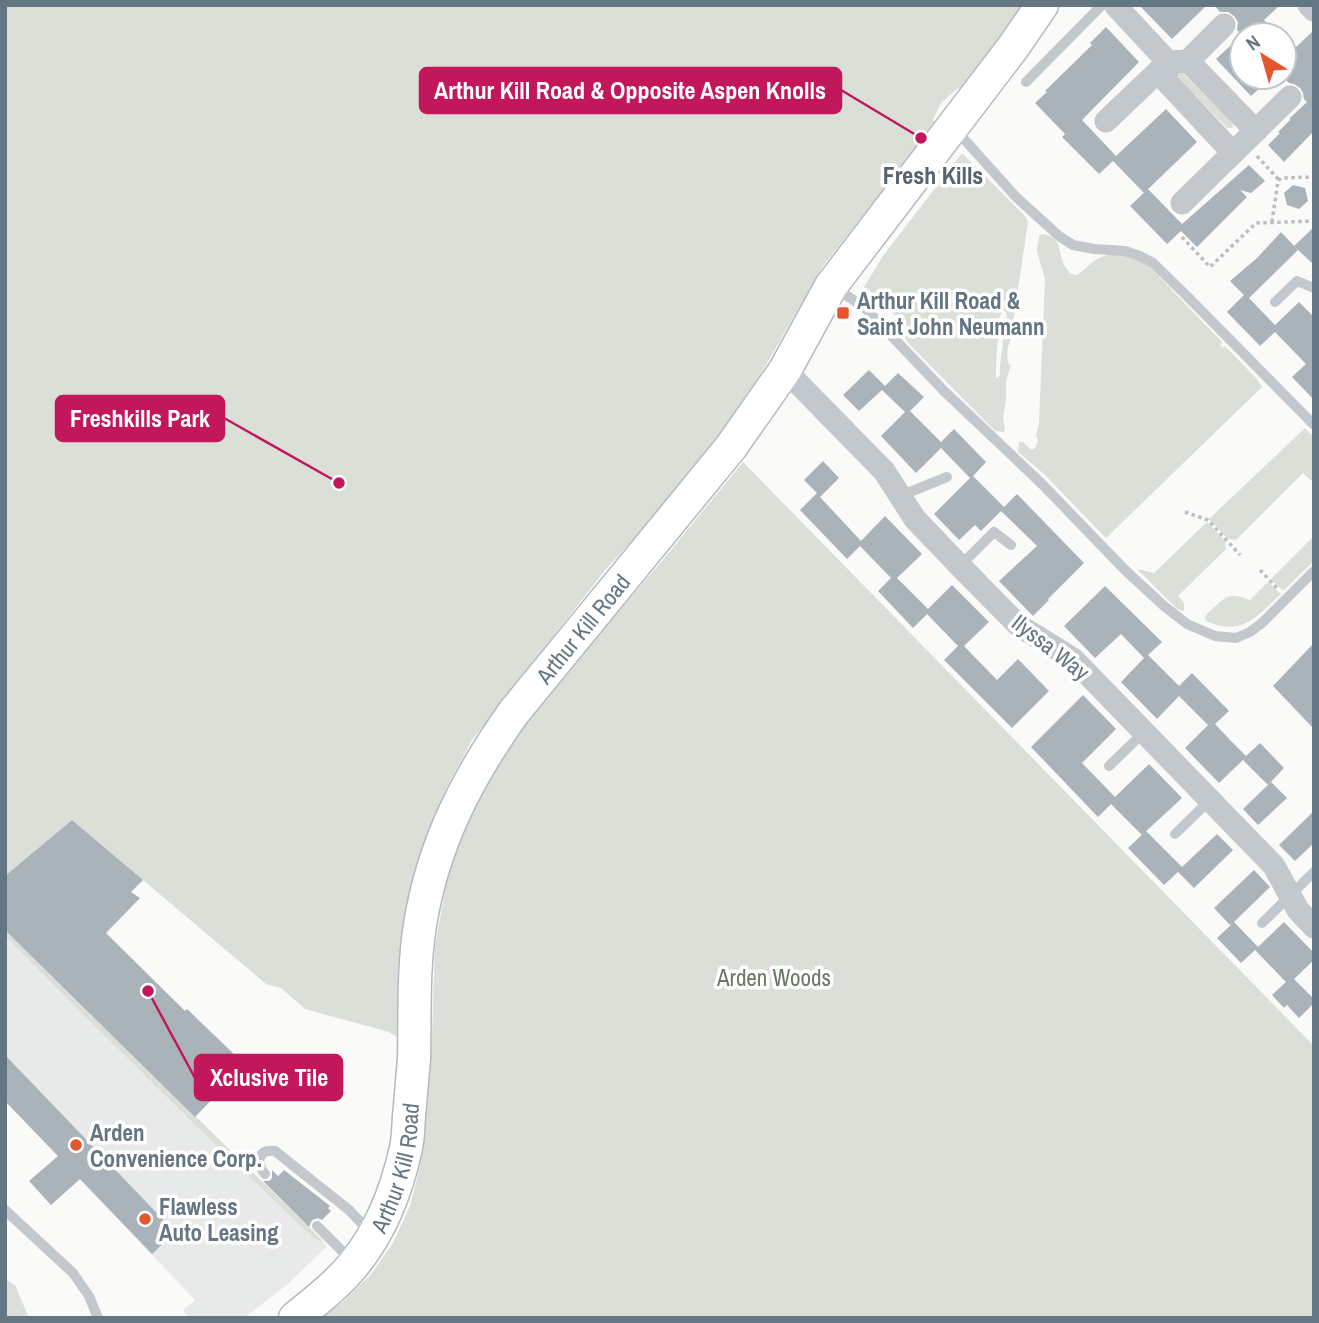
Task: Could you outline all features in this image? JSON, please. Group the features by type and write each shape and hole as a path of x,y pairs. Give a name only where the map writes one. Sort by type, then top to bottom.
{"street":[{"name":"Arthur Kill Road","path":"295,1318 355,1263 374,1237 390,1203 407,1146 414,1062 415,971 420,924 431,875 446,830 488,748 514,712 731,447 785,370 831,286 1014,46 1042,5"},
{"path":"1115,5 1178,62 1247,144"},
{"path":"1309,5 1314,10"},
{"path":"1106,121 1224,25"},
{"path":"1178,62 1166,81 1247,144"},
{"path":"1182,203 1247,144 1290,97"},
{"name":"Ilyssa Way","path":"785,370 884,471 915,519 1018,625 1073,659 1275,866 1298,910 1314,927"}],"lane":[{"path":"1026,82 1102,5"},
{"path":"953,126 1016,197 1059,236 1073,245 1094,250 1125,251 1153,263 1314,425"},
{"path":"1275,302 1297,281 1314,288"},
{"path":"831,286 865,308 944,391 1042,484 1125,570 1187,624 1214,636 1236,638 1262,623 1314,572"},
{"path":"900,496 947,477"},
{"path":"960,566 994,532 1011,545"},
{"path":"1109,766 1144,732"},
{"path":"1175,834 1210,800"},
{"path":"1262,923 1314,872"},
{"path":"265,1174 259,1164 259,1158 265,1152 275,1151 349,1210 374,1237"},
{"path":"5,1210 74,1273 89,1296 98,1318"},
{"path":"317,1226 355,1263"}],"path":[{"path":"1247,144 1279,180"},
{"path":"1279,180 1314,177"},
{"path":"1272,222 1279,180"},
{"path":"1182,237 1210,267 1256,223 1314,220"},
{"path":"1185,512 1208,520 1240,555"},
{"path":"1260,570 1271,581"}],"shaded area":[{"path":"5,930 327,1246 289,1283 244,1318 189,1318 183,1310 195,1300 5,1101"}],"green space":[{"path":"5,5 1028,5 963,91 958,88 941,103 933,120 936,123 823,266 741,408 690,478 606,569 472,740 446,789 422,853 400,983 398,1038 389,1032 305,1009 281,988 266,984 72,820 5,876"},
{"path":"1182,72 1232,122 1233,128 1227,128 1179,79 1178,74"},
{"path":"962,153 1028,222 1012,330 1006,333 1008,326 1006,312 1003,310 996,332 999,338 996,379 1000,375 1003,339 1011,339 1007,352 1011,365 1006,381 1004,432 995,431 907,342 895,315 864,287 883,256"},
{"path":"1042,234 1057,242 1063,263 1071,274 1077,275 1096,260 1111,255 1131,257 1148,265 1262,387 1106,538 1044,474 1018,452 1019,442 1023,442 1031,450 1038,441 1036,435 1039,423 1045,279 1037,251 1039,236"},
{"path":"1305,428 1314,437 1314,483 1303,473 1236,540 1228,539 1209,519"},
{"name":"Arden Woods","path":"743,462 1314,1046 1314,1318 322,1318 372,1273 393,1243 410,1206 420,1166 432,1035 435,946 446,885 468,808 499,751"},
{"path":"1207,522 1225,541 1226,549 1178,596 1184,603 1182,611 1137,569 1154,573"},
{"path":"1314,536 1314,561 1283,591 1272,578"},
{"path":"1268,582 1281,594 1256,617 1239,626 1229,627 1206,621 1207,614 1222,600 1236,596 1250,600"},
{"path":"5,930 322,1240 317,1241 198,1128 5,936"},
{"path":"5,1279 15,1285 29,1318 5,1318"}],"building":[{"path":"1139,5 1207,5 1172,39"},
{"path":"1214,5 1280,5 1265,21 1237,21 1228,12 1220,12"},
{"path":"1106,27 1139,62 1082,120 1116,156 1166,109 1197,142 1144,193 1113,161 1099,174 1062,137 1065,134 1035,103"},
{"path":"1314,30 1314,131 1284,162 1268,145 1307,102 1298,87 1298,45"},
{"path":"1228,48 1228,72 1216,59"},
{"path":"1249,165 1265,181 1251,193 1240,190 1247,197 1197,247 1181,231 1167,244 1130,206 1148,189 1182,224"},
{"path":"1293,185 1305,188 1308,201 1299,209 1287,205 1284,193"},
{"path":"1314,227 1314,265 1294,246"},
{"path":"1281,232 1298,250 1249,298 1275,325 1299,302 1314,317 1314,400 1292,377 1306,364 1275,332 1260,346 1227,312 1244,295 1230,281 1257,258"},
{"path":"869,370 885,386 898,373 924,397 910,411 941,442 954,429 986,462 973,476 1004,507 1017,494 1084,563 1033,616 999,581 1037,546 1001,511 981,531 975,525 959,540 934,514 970,478 941,448 916,473 881,436 905,412 882,390 859,411 843,395"},
{"path":"823,461 839,478 820,497 861,541 885,516 922,554 897,578 928,609 952,585 989,622 964,646 997,680 1018,659 1049,691 1012,728 944,660 958,646 927,614 913,628 878,591 891,578 860,546 847,559 800,510 817,493 804,480"},
{"path":"1105,586 1162,642 1148,655 1179,686 1192,673 1229,711 1215,724 1231,741 1246,756 1260,743 1284,768 1268,785 1243,760 1219,783 1185,748 1208,725 1179,696 1157,719 1121,682 1144,658 1121,634 1095,658 1064,626"},
{"path":"1314,643 1314,729 1273,686"},
{"path":"1083,695 1116,729 1082,763 1115,797 1149,764 1182,798 1142,835 1111,804 1098,817 1031,747"},
{"path":"1271,782 1287,798 1258,825 1243,809"},
{"path":"1314,811 1314,843 1295,861 1279,845"},
{"path":"72,820 143,880 131,892 140,898 106,933 185,1011 187,1009 237,1057 237,1074 195,1117 5,930 5,876"},
{"path":"1146,831 1182,867 1217,834 1233,850 1194,888 1178,872 1164,885 1128,848"},
{"path":"1254,870 1270,887 1234,922 1258,947 1284,922 1314,953 1314,960 1294,979 1314,999 1314,1003 1299,1018 1287,1005 1284,1008 1272,995 1286,982 1255,950 1241,963 1217,938 1233,923 1230,925 1214,908"},
{"path":"5,1055 175,1232 152,1254 80,1179 51,1205 29,1181 58,1156 5,1101"},
{"path":"272,1170 278,1176 284,1170 330,1206 328,1208 331,1211 322,1220 312,1220 309,1227 263,1181 272,1178"}],"place":[{"name":"Arthur Kill Road & Opposite Aspen Knolls","path":"921,138"},
{"name":"Arthur Kill Road & Saint John Neumann","path":"843,313"},
{"name":"Freshkills Park","path":"339,483"},
{"name":"Xclusive Tile","path":"148,991"},
{"name":"Arden Convenience Corp.","path":"76,1145"},
{"name":"Flawless Auto Leasing","path":"145,1219"}],"district":[{"name":"Fresh Kills","path":"933,175"}]}
